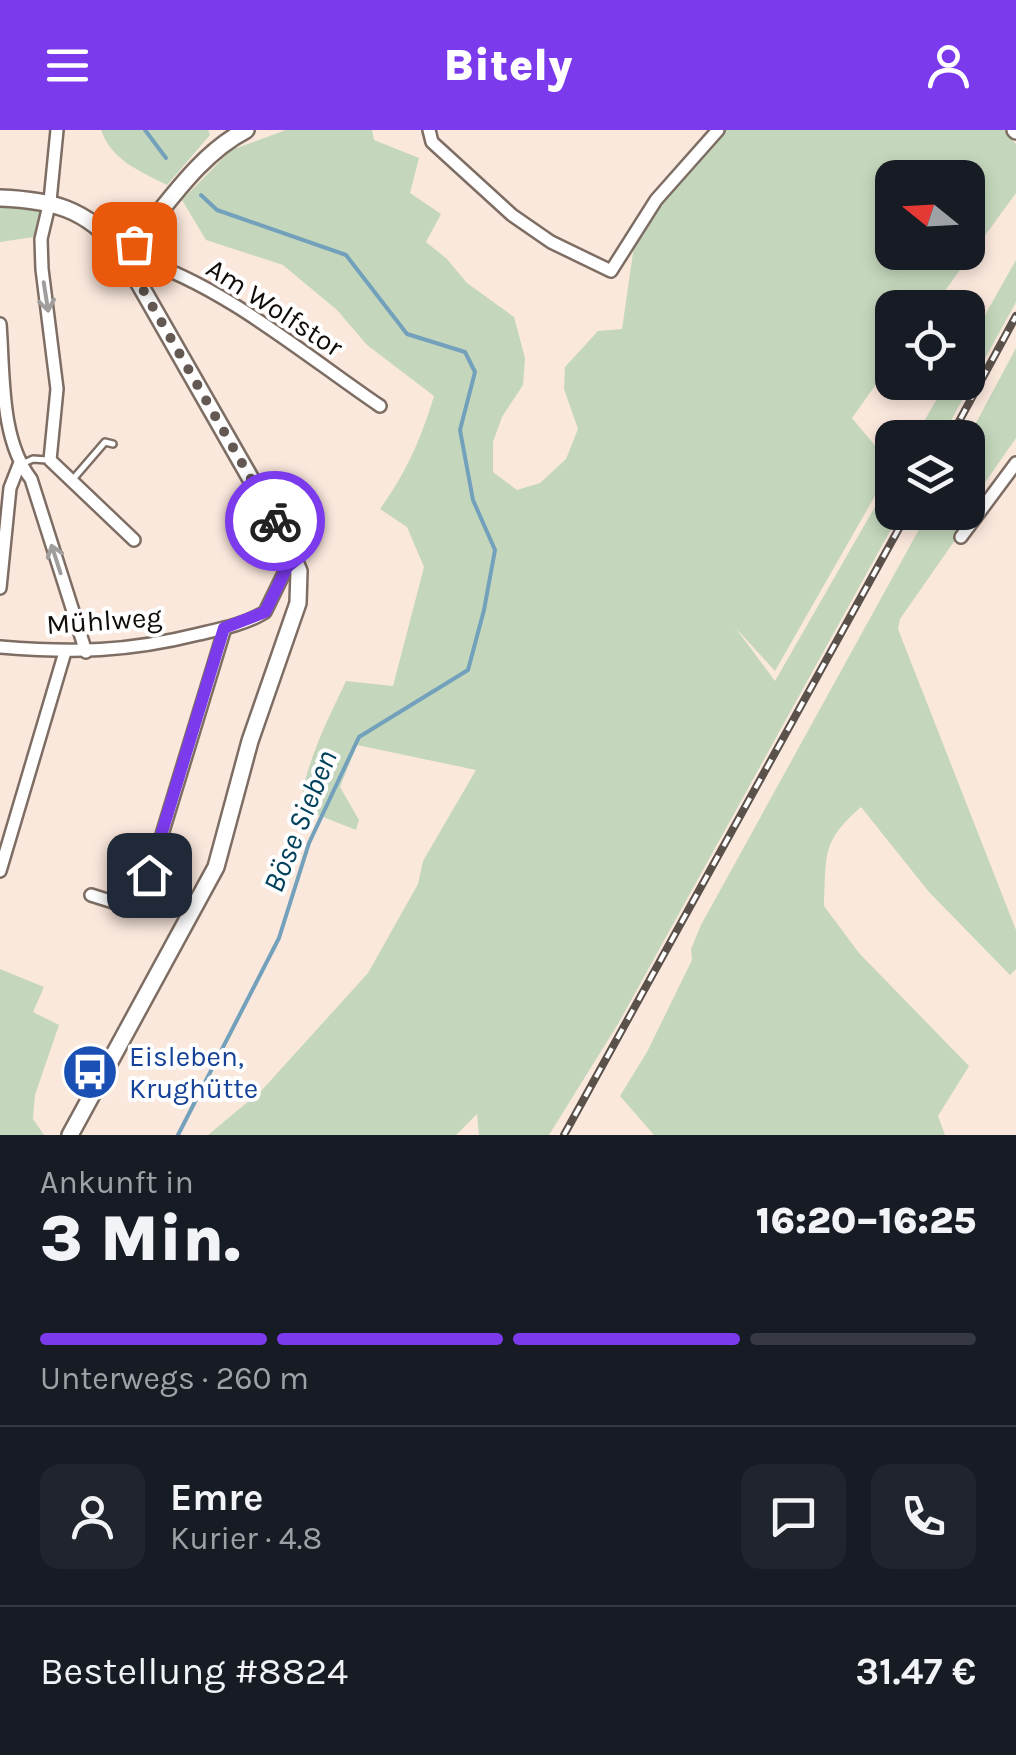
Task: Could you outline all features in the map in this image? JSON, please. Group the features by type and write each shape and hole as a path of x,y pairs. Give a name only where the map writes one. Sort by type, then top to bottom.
{"main road":[{"path":"138,278 139,252 146,229 224,141 246,130"},
{"path":"0,198 50,201 65,206 112,240 139,252"},
{"path":"70,1135 216,867 252,734 296,612 300,581 296,560 138,278 112,240"}],"street":[{"path":"57,130 50,201 41,239 58,389 50,460 134,540"},
{"path":"428,130 432,142 512,214 551,242 611,272 656,200 718,130"},
{"name":"Am Wolfstor","path":"139,252 226,301 380,406"},
{"path":"0,324 11,449 18,466 30,479 86,652"},
{"path":"962,538 1016,463"},
{"path":"0,474 18,466"},
{"path":"0,588 10,488 18,466"},
{"name":"Mühlweg","path":"0,647 86,652 150,646 224,628 265,612 287,567 296,560"},
{"path":"91,896 138,910 224,628"},
{"path":"0,872 64,652"}],"lane":[{"path":"72,480 95,449 105,442 113,444"},
{"path":"18,466 33,459 50,460"},
{"path":"0,502 10,488"}],"green space":[{"path":"101,130 208,130 210,135 167,185 120,157"},
{"path":"286,130 372,130 374,140 419,158 410,193 441,214 426,242 467,283 514,317 525,358 523,385 502,417 493,442 493,472 517,490 540,483 566,459 578,429 564,389 565,367 598,331 622,329 634,246 662,201 726,130 1004,130 1016,144 1016,193 985,236 985,160 875,160 875,270 960,270 945,290 875,290 875,386 852,418 875,446 875,496 775,671 735,627 775,681 875,507 875,530 891,530 618,1024 549,1135 479,1135 477,1114 456,1135 208,1135 262,1090 368,973 418,884 423,861 476,770 357,745 340,787 359,820 356,830 300,808 312,759 346,681 393,686 424,567 407,527 380,509 412,455 434,396 367,345 337,310 283,265 206,240 182,200 231,150"},
{"path":"0,203 42,207 34,237 0,242"},
{"path":"1016,260 1016,302 985,359 985,315"},
{"path":"1016,348 1016,438 985,483 985,420 978,420"},
{"path":"936,400 962,400 951,420 925,420"},
{"path":"919,530 956,530 960,533 900,619 898,629 1016,930 1016,969 1010,975 929,892 861,807 838,830 828,851 824,906 859,953 969,1066 938,1116 945,1135 654,1135 620,1096 647,1052 692,960 691,949"},
{"path":"0,969 44,987 33,1012 59,1025 35,1095 33,1119 44,1135 0,1135"}],"waterway":[{"name":"Böse Sieben","path":"145,130 166,158"},
{"name":"Böse Sieben","path":"178,1135 279,938 309,843 359,737 468,670 495,550 473,500 460,430 475,372 465,352 407,334 346,255 217,210 201,195"}],"railway":[{"path":"960,420 1016,316"},
{"path":"564,1135 898,530"}],"way so far":[{"path":"134,244 140,244 138,278 142,288 275,521"}],"place":[{"name":"Eisleben, Krughütte","path":"90,1072"}],"route":[{"path":"149,875 224,628 265,612 287,567 296,560 275,521"}]}
